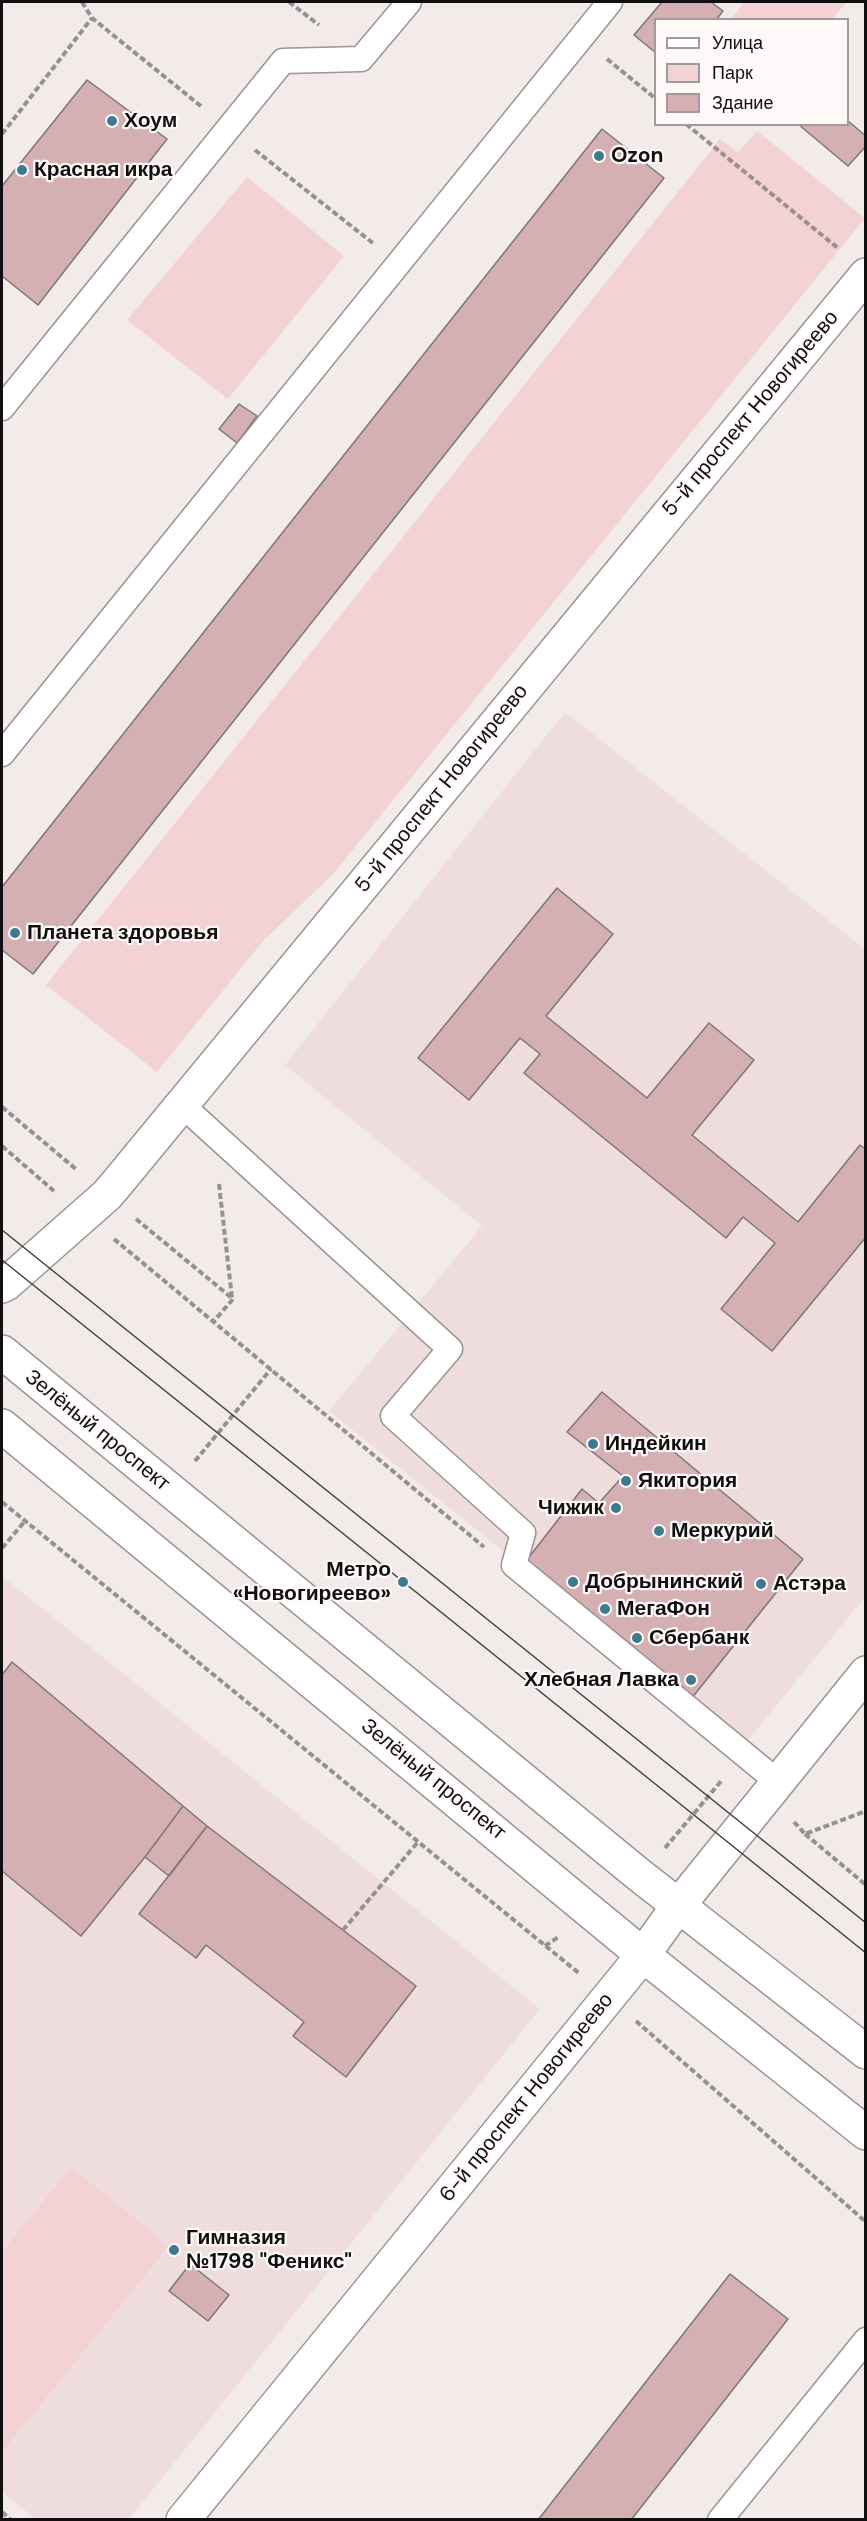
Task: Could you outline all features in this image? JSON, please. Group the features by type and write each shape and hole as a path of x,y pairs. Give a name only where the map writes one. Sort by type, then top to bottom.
{"street":[{"name":"5-й проспект Новогиреево","path":"2,1286 106,1195 182,1105 856,265"},
{"name":"Зелёный проспект","path":"2,1352 678,1906 866,2052"},
{"name":"Зелёный проспект","path":"2,1426 644,1955 866,2133"},
{"name":"6-й проспект Новогиреево","path":"183,2520 644,1955 678,1906 866,1673"}],"lane":[{"path":"2,408 283,61 361,59 409,2"},
{"path":"2,754 610,2"},
{"path":"182,1105 450,1349 393,1416 523,1533 514,1565 773,1788"},
{"path":"720,2520 866,2340"}],"path":[{"path":"82,2 92,18 398,263"},
{"path":"2,134 92,18"},
{"path":"581,38 654,97"},
{"path":"688,126 856,265"},
{"path":"212,1132 232,1299"},
{"path":"2,1146 59,1195"},
{"path":"113,1239 196,1306"},
{"path":"194,1463 271,1369"},
{"path":"2,1502 609,1997 866,2222"},
{"path":"2,1546 25,1521"},
{"path":"661,1852 723,1778"},
{"path":"773,1788 805,1834 866,1885"},
{"path":"805,1834 866,1811"},
{"path":"343,1930 418,1842"},
{"path":"2,2512 10,2520"}],"shaded area":[{"path":"565,712 865,949 865,1597 744,1745 329,1411 482,1226 285,1065"},
{"name":"Гимназия №1798 \"Феникс\"","path":"2,1576 540,2009 129,2519 36,2519 2,2492"}],"green space":[{"path":"739,2 847,2 833,18 732,18 742,5"},
{"path":"757,131 865,218 334,873 263,941 157,1072 46,985 720,139 738,152"},
{"path":"247,177 344,256 228,399 127,320"},
{"path":"71,2167 169,2246 2,2452 2,2252"}],"building":[{"path":"662,2 711,2 723,11 718,18 654,18 654,51 634,35"},
{"path":"87,80 167,139 38,305 2,276 2,186"},
{"path":"849,122 866,136 866,146 848,166 800,126 849,126"},
{"path":"602,129 664,178 33,974 2,950 2,887"},
{"path":"239,404 257,416 237,443 219,429"},
{"path":"557,888 613,934 546,1016 647,1098 709,1023 754,1060 692,1135 798,1222 860,1145 866,1149 866,1237 772,1351 721,1309 775,1243 743,1217 726,1238 524,1073 540,1054 520,1038 469,1100 418,1058"},
{"name":"Меркурий","path":"602,1392 803,1559 691,1699 526,1561 582,1489 599,1503 623,1476 567,1432"},
{"path":"12,1662 183,1806 81,1936 2,1871 2,1675"},
{"path":"183,1806 207,1826 169,1876 145,1857"},
{"path":"207,1826 416,1986 346,2077 293,2036 304,2022 206,1945 196,1958 139,1914"},
{"path":"190,2264 229,2295 208,2321 169,2291"},
{"path":"730,2274 788,2319 631,2520 538,2520"}],"tram line":[{"path":"2,1230 866,1923"},
{"path":"2,1260 866,1953"}],"place":[{"name":"Хоум","path":"112,121"},
{"name":"Ozon","path":"599,156"},
{"name":"Красная икра","path":"22,170"},
{"name":"Планета здоровья","path":"15,933"},
{"name":"Индейкин","path":"593,1444"},
{"name":"Якитория","path":"626,1481"},
{"name":"Чижик","path":"616,1508"},
{"name":"Меркурий","path":"659,1531"},
{"name":"Метро «Новогиреево»","path":"403,1582"},
{"name":"Добрынинский","path":"573,1582"},
{"name":"Астэра","path":"761,1584"},
{"name":"МегаФон","path":"605,1609"},
{"name":"Сбербанк","path":"637,1638"},
{"name":"Хлебная Лавка","path":"691,1680"},
{"name":"Гимназия №1798 \"Феникс\"","path":"174,2250"}]}
